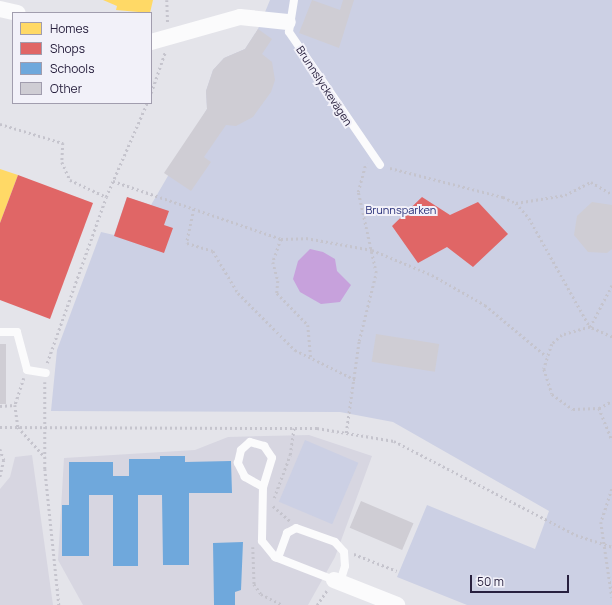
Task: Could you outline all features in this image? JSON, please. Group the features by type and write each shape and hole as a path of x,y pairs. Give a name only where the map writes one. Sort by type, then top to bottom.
{"street":[{"path":"0,9 14,12"},
{"path":"152,42 240,17 288,22"},
{"path":"337,581 397,605"}],"lane":[{"path":"288,22 294,0"},
{"name":"Brunnslyckevägen","path":"288,22 289,32 380,165"},
{"path":"0,332 17,332 27,370 46,373"},
{"path":"263,487 245,477 238,463 241,450 250,442 264,446 272,458 263,487 262,541 278,558 337,581 345,566 344,552 335,542 296,528 287,533 278,558"}],"path":[{"path":"59,605 45,457 46,373 51,343 106,197 147,104"},
{"path":"0,124 63,143 62,162 70,180 75,185 106,197"},
{"path":"346,433 356,380 358,340 376,273 358,192 369,151"},
{"path":"380,165 503,196 516,203 529,218 590,328"},
{"path":"113,181 281,239 306,238 372,250 432,276 485,305 546,356"},
{"path":"516,203 565,195 591,182 612,194"},
{"path":"194,209 187,243 213,251 238,293 295,350 311,360 356,380"},
{"path":"281,239 273,262 278,281 277,293 308,325 311,360"},
{"path":"590,328 612,285"},
{"path":"612,337 590,328 562,334 546,356 544,369 552,394 573,409 599,408 612,401"},
{"path":"27,370 15,405 18,427 45,457"},
{"path":"0,406 15,405"},
{"path":"599,408 612,440"},
{"path":"0,427 294,428 346,433 394,441 576,535 612,547"},
{"path":"272,505 290,455 294,428"},
{"path":"0,450 4,460 0,478"},
{"path":"612,489 601,522 607,545 612,597"},
{"path":"344,552 397,571"}],"shaded area":[{"path":"310,249 323,252 335,259 337,271 351,285 340,302 321,304 300,292 293,279 298,261"},
{"path":"309,435 372,456 335,557 308,605 83,605 58,560 64,458 195,450 228,437"},
{"path":"32,455 53,605 0,605 0,489 10,477 15,457"}],"green space":[{"name":"Brunnsparken","path":"270,0 612,0 612,605 467,605 397,577 427,505 535,549 549,511 393,422 340,412 51,411 57,350 101,232 114,235 127,197 151,205 207,109 206,91 213,70 224,58 245,49 258,29"},
{"path":"305,440 358,463 332,524 279,502"}],"building: Homes":[{"path":"103,0 153,0 150,12 116,10 117,6"},
{"path":"0,169 18,175 0,223"}],"building: Shops":[{"path":"18,175 93,203 50,319 0,300 0,223"},
{"path":"127,197 169,211 164,225 173,228 164,253 114,236"},
{"path":"422,197 450,215 478,202 508,234 473,267 447,247 418,263 392,226"}],"building: Schools":[{"path":"160,456 185,456 185,462 231,461 232,493 189,493 189,565 163,565 162,495 138,495 138,566 113,566 113,495 89,495 89,556 62,556 62,505 69,505 69,462 113,462 113,476 129,476 129,459 160,459"},
{"path":"243,542 241,590 235,592 235,605 214,605 213,543"}],"building: Other":[{"path":"312,0 340,10 343,0 354,0 339,48 299,33"},
{"path":"258,29 272,39 262,54 272,62 275,80 271,92 253,117 236,126 226,125 204,157 211,162 191,191 164,173 207,109 206,91 213,70 224,58 245,49"},
{"path":"592,202 612,205 612,249 607,253 588,252 574,235 577,216"},
{"path":"376,334 439,344 435,372 372,362"},
{"path":"0,344 6,344 6,404 0,404"},
{"path":"361,501 413,523 402,550 350,528"}]}
